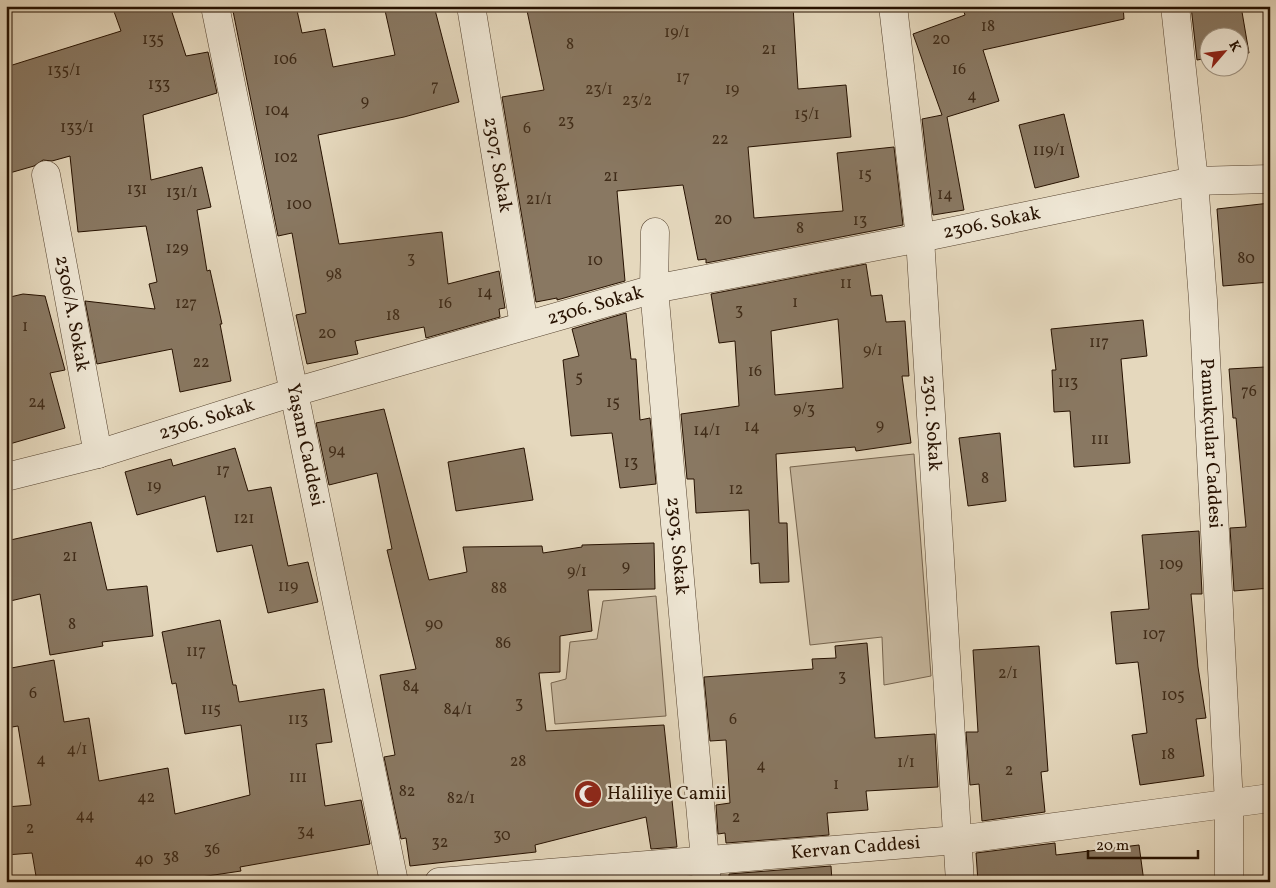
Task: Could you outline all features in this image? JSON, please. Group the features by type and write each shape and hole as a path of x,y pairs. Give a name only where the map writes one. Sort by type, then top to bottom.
{"street":[{"name":"Yaşam Caddesi","path":"215,6 394,882"},
{"name":"2307. Sokak","path":"471,6 524,325"},
{"name":"2301. Sokak","path":"893,6 920,238 960,882"},
{"name":"Pamukçular Caddesi","path":"1175,6 1194,181 1203,300 1229,804 1229,882"},
{"name":"2306/A. Sokak","path":"46,175 98,454"},
{"name":"2306. Sokak","path":"6,477 98,454 294,392 654,289 920,238 1194,181 1270,179"},
{"name":"2303. Sokak","path":"655,232 654,289 706,870"},
{"name":"Kervan Caddesi","path":"439,882 706,870 957,840 1270,798"}],"shaded area":[{"path":"914,454 931,676 884,685 882,637 810,645 790,467"},
{"path":"656,596 666,716 555,724 551,683 566,679 570,642 597,639 603,601"}],"building":[{"path":"112,6 170,6 186,56 208,52 217,93 143,115 151,180 202,167 211,207 197,210 207,271 210,270 222,324 220,324 231,381 180,392 172,349 97,364 85,301 155,309 149,284 157,282 146,226 78,232 70,156 52,161 43,160 34,166 6,174 6,67 121,31"},
{"path":"232,6 296,6 302,33 325,29 333,67 395,55 384,6 434,6 459,102 404,117 318,135 339,244 442,232 448,284 499,271 505,308 499,309 500,317 426,338 424,327 355,341 358,354 307,364 296,315 306,313 292,233 278,236"},
{"path":"526,6 793,6 798,89 846,85 851,137 748,147 754,218 843,211 837,153 894,147 903,225 706,263 706,259 698,260 683,185 617,191 625,281 557,300 557,298 536,302 502,97 544,90"},
{"path":"962,6 1123,6 1124,19 983,50 999,101 947,117 964,210 933,215 922,119 942,115 913,34 965,15"},
{"path":"1191,6 1241,6 1245,28 1198,28 1197,60"},
{"path":"1064,114 1079,177 1035,188 1019,125"},
{"path":"1270,203 1270,282 1223,286 1217,209"},
{"path":"866,264 871,296 882,295 886,322 905,321 909,376 902,376 911,443 856,451 855,447 776,454 779,523 787,523 789,582 760,583 759,563 751,564 749,510 696,513 694,479 687,479 681,414 739,406 735,341 719,343 711,294","holes":["838,319 843,388 775,395 771,331"]},
{"path":"23,294 45,296 65,370 50,373 65,428 6,445 6,298"},
{"path":"626,313 631,359 636,359 640,420 650,418 656,484 620,488 612,433 571,436 563,360 579,356 572,329"},
{"path":"1143,320 1147,356 1121,359 1130,463 1074,467 1070,411 1054,412 1052,370 1056,370 1051,329"},
{"path":"1265,367 1270,419 1270,588 1234,591 1230,528 1246,527 1236,418 1233,418 1229,369"},
{"path":"384,409 429,580 467,572 463,547 542,546 543,553 582,547 582,545 654,543 655,589 588,590 592,631 560,636 560,672 539,673 546,731 664,725 677,847 651,849 646,817 535,845 536,852 410,866 406,838 401,839 384,757 395,755 380,675 416,669 387,550 392,549 377,473 329,485 316,423"},
{"path":"1000,433 1006,501 968,506 959,438"},
{"path":"235,448 248,491 271,487 288,566 308,562 318,602 268,613 252,545 217,552 205,496 137,515 125,472 171,459 173,466"},
{"path":"524,448 533,500 456,511 448,462"},
{"path":"91,522 107,590 147,586 153,636 102,642 103,646 50,655 40,594 6,602 6,541"},
{"path":"1199,531 1202,594 1191,594 1198,667 1206,718 1196,719 1204,776 1140,785 1132,735 1147,733 1138,662 1116,664 1111,612 1149,609 1142,535"},
{"path":"220,620 233,685 236,685 239,702 324,689 332,742 316,744 325,806 361,800 370,844 240,867 241,871 187,879 187,882 37,882 32,853 6,855 6,807 31,805 18,726 6,728 6,669 54,660 64,722 89,718 99,781 168,768 175,814 250,795 241,725 185,734 176,683 172,684 162,632"},
{"path":"867,643 875,738 935,734 938,787 866,791 868,810 827,813 829,835 726,843 725,833 718,834 716,805 730,803 726,740 710,741 704,677 813,669 812,659 836,658 835,646"},
{"path":"1039,646 1048,771 1041,772 1045,812 982,821 979,784 970,785 966,732 978,732 973,650"},
{"path":"1055,843 1056,855 1139,845 1144,882 978,882 976,853"},
{"path":"831,866 832,882 729,882 729,874"}],"place":[{"name":"Haliliye Camii","path":"588,794"}]}
